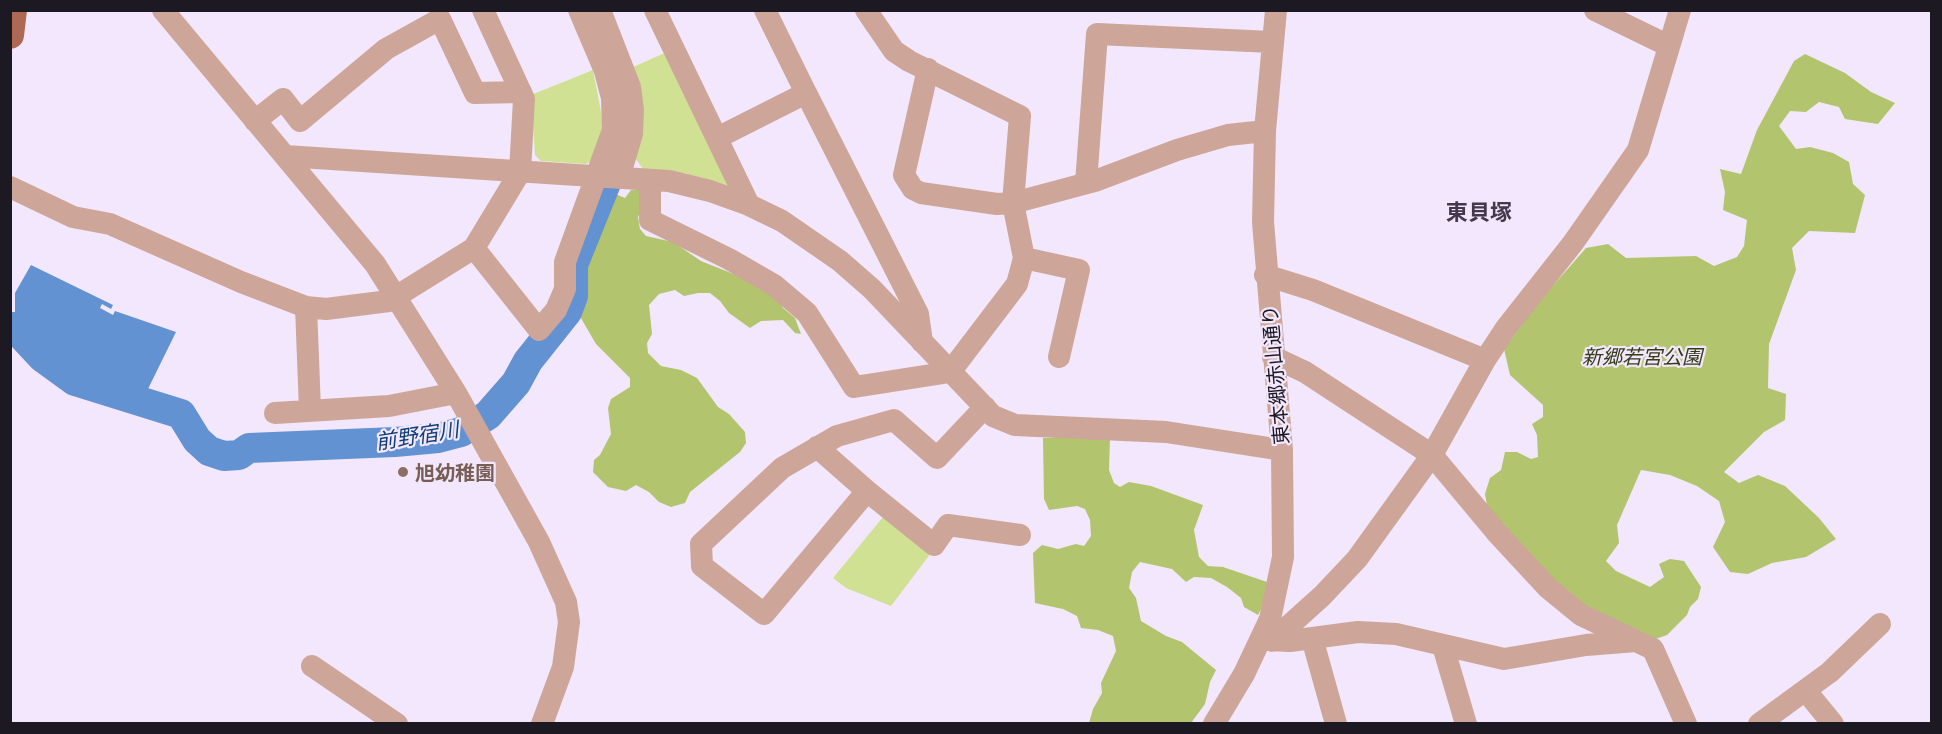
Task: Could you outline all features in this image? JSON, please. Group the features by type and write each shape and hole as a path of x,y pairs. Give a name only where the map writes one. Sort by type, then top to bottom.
{"main road":[{"path":"10,35 13,10"}],"street":[{"path":"163,10 375,264 456,393 539,542 567,602 569,622 563,667 542,723"},
{"path":"10,187 73,217 110,224 241,282 306,307 326,309 397,298 474,248 520,172 524,99 483,10"},
{"path":"579,10 605,71 612,98 613,130 608,177"},
{"path":"474,248 539,330 556,310 565,289 565,262 632,134 633,110 630,87 600,10"},
{"path":"655,10 749,205"},
{"path":"765,10 918,314 922,342"},
{"path":"650,180 650,220 729,259 774,285 807,313 854,387 893,379 950,372 1017,284 1024,258 1013,203 1020,116 894,51 866,10"},
{"name":"東本郷赤山通り","path":"1214,723 1266,639 1283,557 1282,450 1265,274 1263,199 1264,131 1276,10"},
{"path":"1595,10 1669,46"},
{"path":"1266,639 1322,596 1357,559 1432,455 1485,360 1638,150 1680,10"},
{"path":"255,121 283,99 300,121 386,49 440,19 476,93 521,92"},
{"path":"1086,183 1097,34 1272,42"},
{"path":"928,69 904,175 913,189 921,193 997,204 1013,203 1086,183 1228,135 1264,131"},
{"path":"717,138 806,93"},
{"path":"285,156 669,181 710,191 749,205 815,242 840,261 872,289 993,416 1015,425 1166,432 1282,450"},
{"path":"1024,258 1079,270 1059,357"},
{"path":"1265,274 1313,290 1485,360"},
{"path":"306,307 310,410"},
{"path":"1273,357 1305,372 1432,455 1497,533 1548,588 1581,615 1653,649 1686,723"},
{"path":"275,413 389,406 456,393"},
{"path":"867,491 764,614 702,566 700,544 782,468 817,447 837,436 894,420 937,458 985,407"},
{"path":"817,447 934,545 948,525 1020,535"},
{"path":"1758,723 1830,672 1880,624"},
{"path":"1266,639 1312,638 1358,632 1396,634 1504,658 1586,645 1636,641"},
{"path":"1312,638 1336,723"},
{"path":"1443,646 1466,723"},
{"path":"312,666 397,723"},
{"path":"1806,690 1833,723"}],"green space":[{"path":"667,52 732,180 725,188 643,169 635,158 631,68"},
{"name":"新郷若宮公園","path":"1805,54 1845,73 1871,92 1895,103 1878,124 1845,119 1839,107 1819,102 1806,112 1790,111 1779,126 1796,149 1810,147 1833,153 1849,162 1853,184 1865,195 1855,233 1809,231 1792,248 1796,270 1769,344 1768,388 1786,394 1785,420 1764,432 1724,472 1739,483 1758,475 1785,486 1819,518 1836,539 1806,557 1772,563 1748,574 1730,572 1713,547 1725,522 1719,501 1697,486 1670,475 1641,470 1617,525 1619,543 1606,561 1616,571 1650,587 1664,577 1659,564 1670,559 1684,561 1701,587 1698,599 1690,607 1687,615 1667,635 1650,641 1569,598 1488,511 1485,494 1490,478 1501,470 1505,452 1517,452 1531,459 1538,457 1537,435 1532,424 1543,417 1543,405 1510,375 1504,349 1537,304 1586,248 1608,244 1626,258 1696,256 1714,266 1737,257 1744,246 1747,220 1723,210 1725,192 1720,169 1741,174 1757,130 1794,61"},
{"path":"593,70 602,117 602,131 594,159 586,164 541,161 535,155 531,95"},
{"path":"631,190 642,190 643,206 638,217 640,229 646,236 673,242 701,261 741,277 776,296 783,308 795,318 801,334 795,333 783,320 761,321 750,328 729,313 710,293 684,296 675,290 659,294 649,305 652,334 647,343 648,353 661,366 681,370 697,378 718,407 729,414 745,432 746,443 740,452 690,492 685,503 671,507 659,502 649,492 636,485 626,491 608,487 593,472 594,460 600,455 611,434 608,408 611,399 630,387 630,378 596,344 578,313 582,300 580,263 587,252 590,237 608,191 625,198"},
{"path":"1110,437 1109,470 1114,483 1120,487 1129,482 1151,486 1203,505 1194,530 1199,557 1208,566 1223,567 1267,582 1263,605 1258,615 1244,607 1241,598 1211,578 1194,577 1186,582 1172,569 1140,562 1132,572 1129,588 1136,598 1141,621 1166,636 1182,642 1216,670 1210,682 1205,704 1191,723 1089,723 1093,709 1102,693 1101,683 1116,651 1113,636 1098,630 1081,628 1077,616 1063,609 1035,603 1033,553 1042,545 1058,549 1076,544 1084,546 1091,536 1090,520 1085,509 1077,506 1049,510 1044,499 1043,438"},
{"path":"883,517 931,553 891,606 846,588 833,578"}],"water":[{"path":"31,265 113,305 111,309 102,304 100,308 113,315 115,311 176,332 146,393 93,377 75,368 43,343 15,313 15,293"}],"waterway":[{"name":"前野宿川","path":"14,327 42,357 75,381 181,414 197,440 209,451 224,456 239,455 249,448 395,442 438,438 461,432 488,415 516,383 528,361 567,312 573,296 573,265 619,151"}],"place":[{"name":"旭幼稚園","path":"403,472"}],"district":[{"name":"東貝塚","path":"1479,212"}]}
